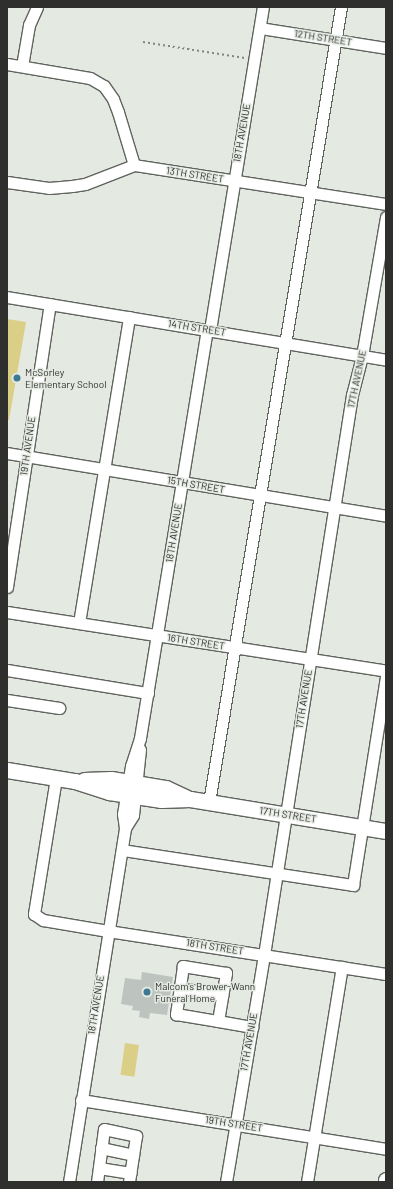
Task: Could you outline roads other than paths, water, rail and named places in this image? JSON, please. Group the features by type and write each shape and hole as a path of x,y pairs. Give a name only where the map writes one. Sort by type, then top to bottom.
{"main road":[{"name":"17TH STREET","path":"7,770 75,781 109,792 132,789 161,800 190,799 386,831"}],"street":[{"name":"18TH AVENUE","path":"69,1182 122,850 125,828 123,814 132,789 182,482 263,7"},
{"path":"209,802 342,7"},
{"path":"22,66 33,10"},
{"name":"12TH STREET","path":"260,28 386,48"},
{"path":"7,64 90,78 104,86 113,99 118,112 134,165 85,184 72,186 50,188 7,182"},
{"name":"13TH STREET","path":"134,165 386,204"},
{"name":"17TH AVENUE","path":"226,1182 277,874 352,395 362,356 386,216"},
{"name":"14TH STREET","path":"7,297 209,329 386,360"},
{"name":"19TH AVENUE","path":"7,587 50,304"},
{"path":"79,623 129,317"},
{"name":"15TH STREET","path":"7,453 335,509 386,516"},
{"name":"16TH STREET","path":"7,612 386,671"},
{"path":"7,670 148,694"},
{"path":"122,850 352,885 386,677"},
{"path":"7,700 58,708"},
{"name":"18TH STREET","path":"56,778 34,914 43,920 386,974"},
{"path":"218,1021 226,973 183,966 176,1014 252,1027"},
{"path":"307,1182 342,967"},
{"path":"180,988 222,996"},
{"name":"19TH STREET","path":"81,1100 386,1149"},
{"path":"96,1182 104,1129 136,1136 130,1178 99,1168"},
{"path":"102,1148 134,1155"}],"place":[{"name":"McSorley Elementary School","path":"17,378"},
{"name":"Malcom's Brower-Wann Funeral Home","path":"147,992"}]}
